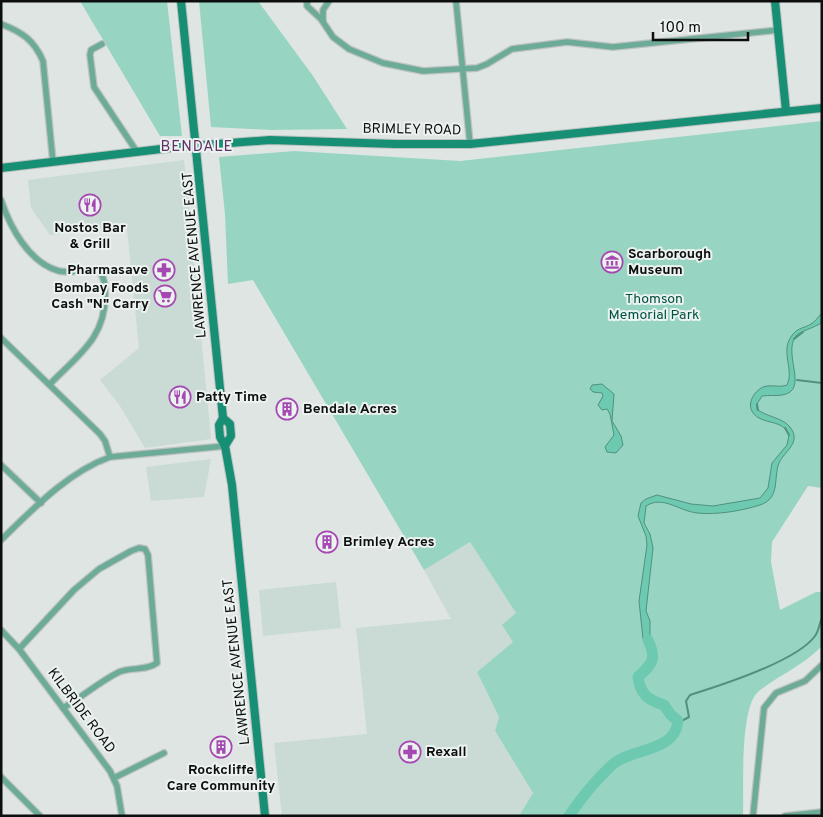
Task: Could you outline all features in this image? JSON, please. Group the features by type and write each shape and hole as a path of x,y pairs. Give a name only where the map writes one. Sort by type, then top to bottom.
{"main road":[{"name":"LAWRENCE AVENUE EAST","path":"181,1 223,418 230,424 231,436 225,446 232,485 265,816"},
{"path":"775,1 786,111"},
{"name":"BRIMLEY ROAD","path":"1,168 197,146 306,140 394,144 470,144 822,108"}],"street":[{"path":"307,1 307,6 340,43 383,63 423,71 463,69 487,64 507,51 523,47 574,41 613,47 778,30"},
{"path":"324,23 323,10 329,1"},
{"path":"456,1 470,144"},
{"path":"1,24 29,38 38,48 43,61 53,162"},
{"path":"102,44 91,50 90,55 94,87 137,152"},
{"path":"1,200 8,221 20,239 46,265 59,271 98,270 104,278 103,319 96,335 50,384"},
{"path":"1,338 100,434 105,441 110,457"},
{"path":"1,540 41,503 83,469 110,457 225,446"},
{"path":"1,465 41,503"},
{"path":"19,649 74,590 99,569 130,551 139,548 145,549 148,555 156,663 146,668 125,670 110,677 63,708"},
{"name":"KILBRIDE ROAD","path":"1,630 19,649 114,778 120,797 122,816"},
{"path":"753,816 764,708 776,693 805,681 822,666"},
{"path":"114,778 164,753"},
{"path":"1,776 40,816"},
{"path":"785,816 822,812"}],"shaded area":[{"path":"184,160 211,439 145,448 120,406 100,380 139,348 127,229 50,235 31,208 28,180"},
{"path":"822,313 821,323 798,334 793,343 795,379 794,386 790,392 782,395 762,396 757,404 757,409 761,412 787,424 794,438 791,446 779,463 774,493 771,498 760,505 721,513 690,512 659,502 646,506 644,523 650,534 653,548 646,611 650,621 650,640 643,639 639,601 647,545 646,536 638,516 641,503 657,495 691,504 713,506 760,498 768,488 772,463 787,445 789,435 780,425 754,415 751,402 755,393 763,387 787,385 789,379 787,346 789,339 796,331 812,323"},
{"path":"602,384 614,394 612,421 621,436 623,445 616,453 607,452 605,447 614,435 610,414 607,409 602,410 598,405 603,396 602,393 593,392 590,389 592,385"},
{"path":"211,459 204,497 151,501 146,467"},
{"path":"470,542 516,613 514,642 477,672 499,717 495,731 533,793 519,816 282,816 274,743 367,734 356,628 451,619 424,570"},
{"path":"336,582 341,628 263,636 259,590"}],"green space":[{"path":"80,1 167,1 182,136 160,136"},
{"path":"199,1 258,1 313,76 347,129 272,130 211,127"},
{"name":"Thomson Memorial Park","path":"822,121 822,488 808,486 772,542 771,562 780,610 816,592 822,592 822,646 806,660 759,691 753,700 745,730 743,816 519,816 533,793 495,731 499,717 477,672 513,642 502,625 516,613 470,542 424,570 253,280 228,284 225,214 219,157 294,151 460,161"}],"waterway":[{"path":"794,339 803,332"},
{"path":"797,380 822,383"},
{"path":"757,404 758,410"},
{"path":"785,428 789,435"},
{"path":"678,723 689,717 686,701 690,695 757,671 792,654 806,645 815,636 822,618"},
{"path":"569,816 589,789 612,765 620,759 661,744 669,739 675,731 678,721 664,705 646,696 639,683 638,677 650,664 653,656 648,640"}],"place":[{"name":"Nostos Bar & Grill","path":"90,205"},
{"name":"Scarborough Museum","path":"612,262"},
{"name":"Pharmasave","path":"164,270"},
{"name":"Bombay Foods Cash \"N\" Carry","path":"165,296"},
{"name":"Patty Time","path":"180,397"},
{"name":"Bendale Acres","path":"287,409"},
{"name":"Brimley Acres","path":"327,542"},
{"name":"Rockcliffe Care Community","path":"221,747"},
{"name":"Rexall","path":"410,752"}],"district":[{"name":"BENDALE","path":"197,147"}]}
